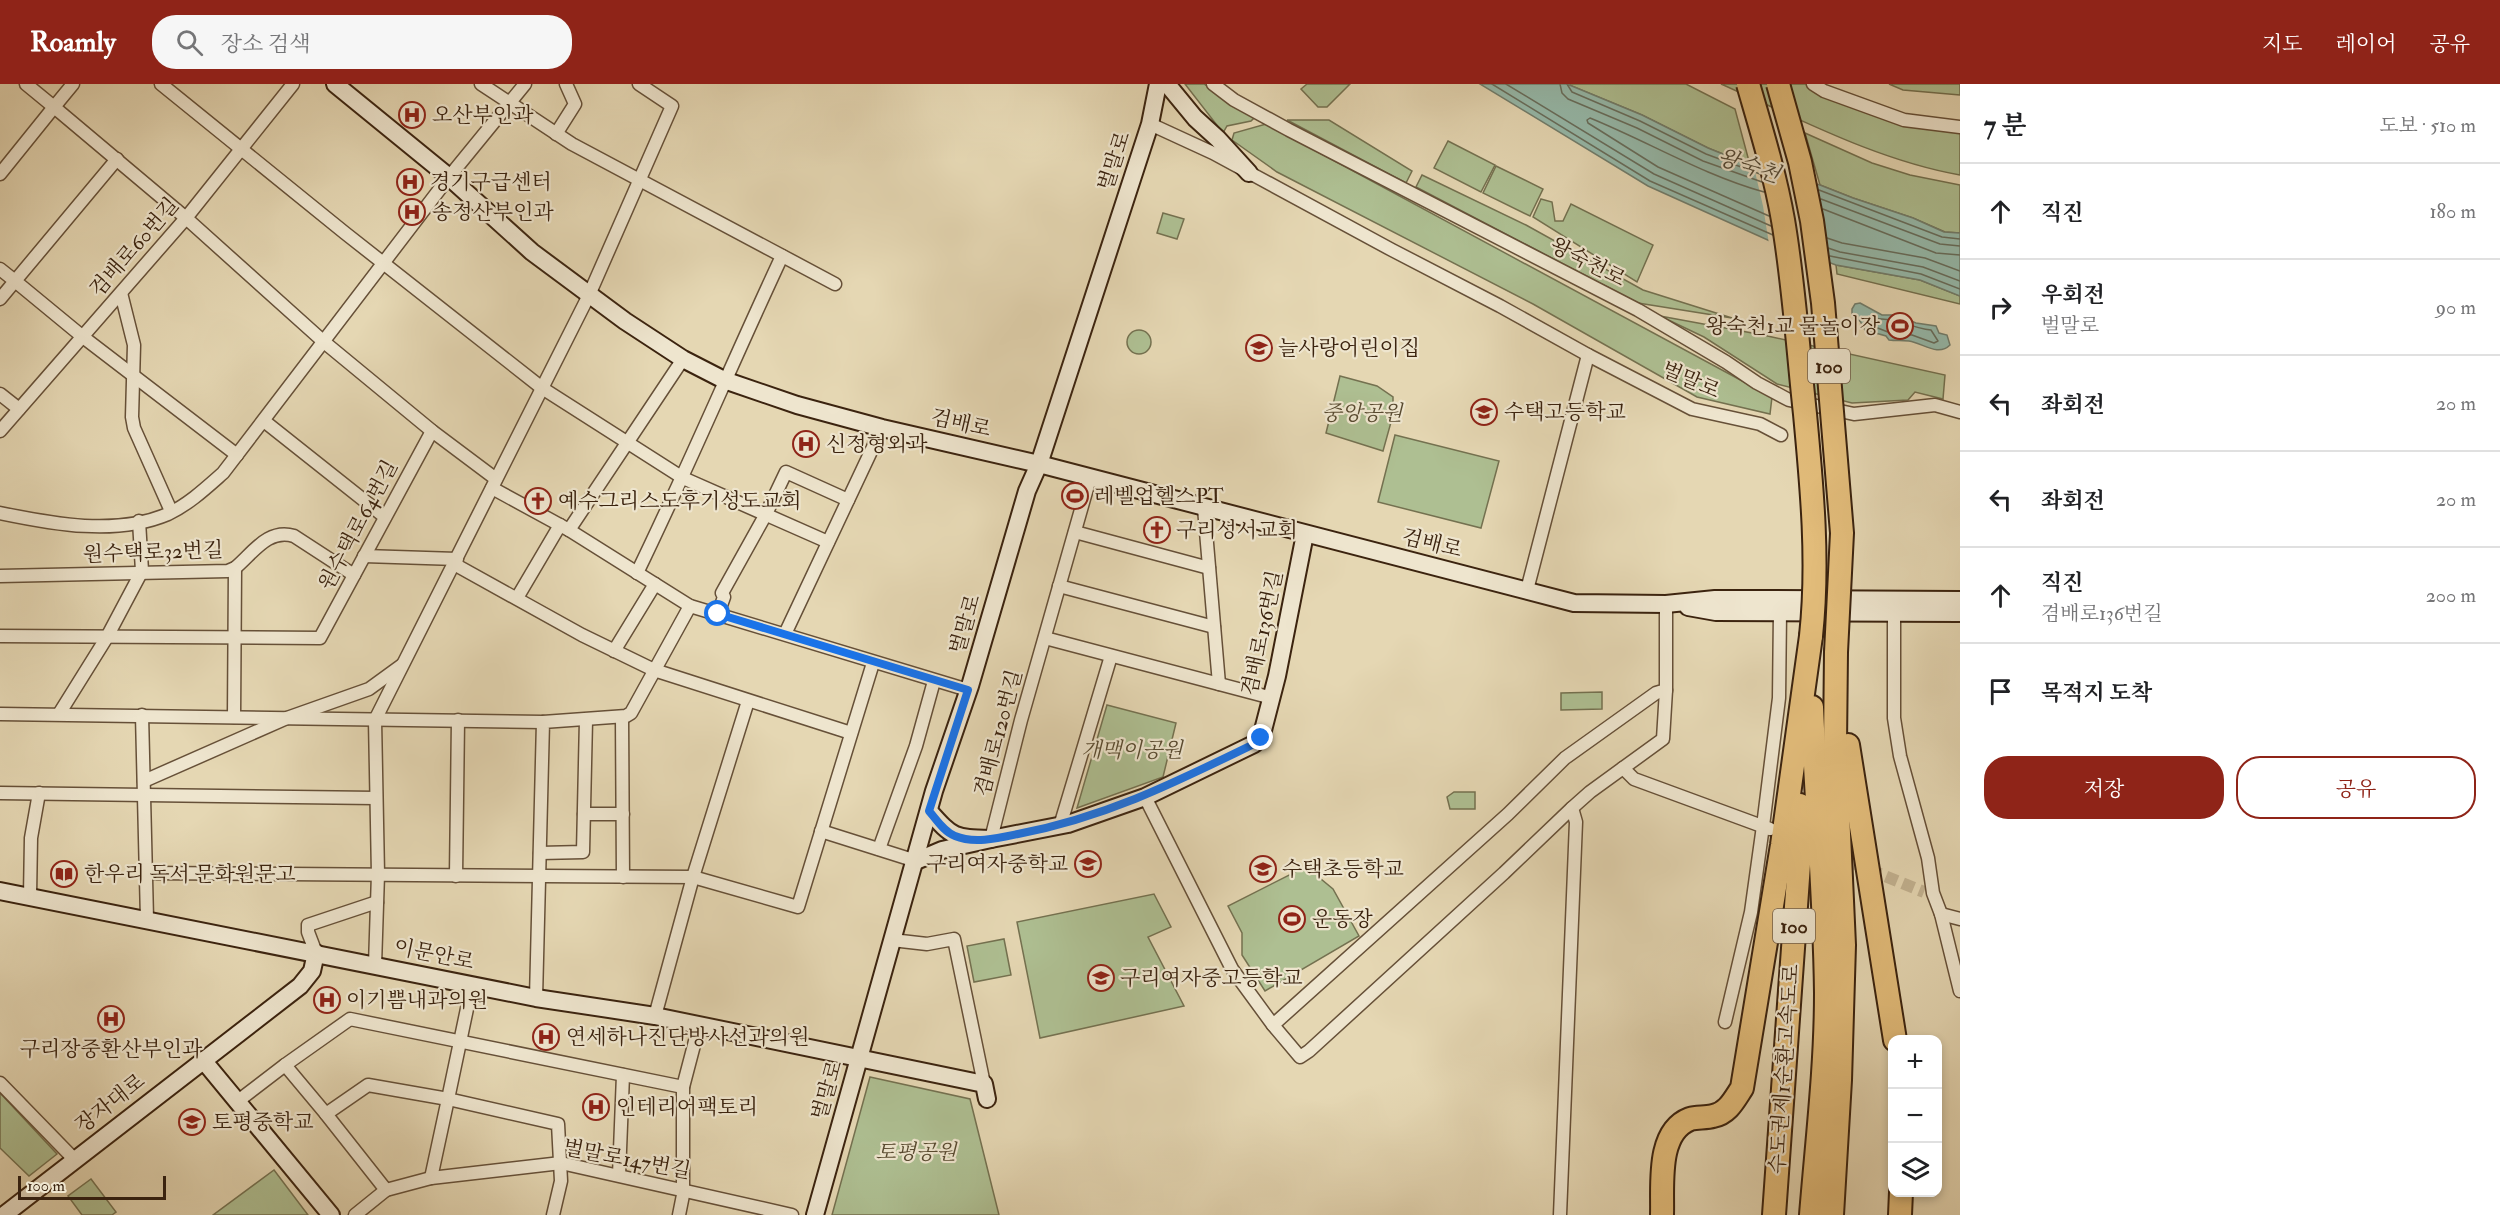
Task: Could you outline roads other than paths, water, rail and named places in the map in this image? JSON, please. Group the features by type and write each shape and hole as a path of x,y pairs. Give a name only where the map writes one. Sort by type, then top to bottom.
{"highway":[{"name":"수도권제1순환고속도로","path":"1748,84 1771,163 1783,221 1794,303 1814,534 1814,610 1774,1215"},
{"name":"100","path":"1778,84 1802,172 1812,221 1823,303 1842,534 1836,652 1835,746 1844,945 1840,1080 1832,1215"},
{"name":"수도권제1순환고속도로","path":"1811,636 1814,766 1824,893 1826,995 1812,1215"},
{"path":"1662,1215 1665,1157 1668,1142 1674,1130 1690,1119 1715,1116 1726,1110 1742,1089 1782,845 1811,636"},
{"name":"100","path":"1836,652 1855,794 1894,1035"},
{"path":"1900,1215 1901,1197"}],"street":[{"path":"26,84 186,218 324,342 494,484 690,606 968,690"},
{"path":"0,174 73,84"},
{"path":"161,84 542,388 683,478 828,542"},
{"name":"검배로60번길","path":"0,431 186,218 293,84"},
{"name":"검배로","path":"335,84 449,177 532,252 590,295 683,359 724,380 797,405 882,428 1039,464 1574,603 1666,604 1745,599 1923,607"},
{"path":"481,84 556,134 639,181 835,284"},
{"path":"0,513 53,524 115,526 171,512 198,496 223,473 449,177 525,84"},
{"path":"556,134 575,104 566,84"},
{"path":"375,965 378,874 375,720 590,295 672,106 639,84"},
{"name":"벌말로","path":"815,1215 929,811 968,690 1027,491 1039,464 1150,124 1158,84"},
{"path":"1167,84 1195,118 1249,173"},
{"name":"왕숙천로","path":"1213,84 1234,100 1281,126 1638,310 1789,400 1854,414 1935,405 1960,412"},
{"path":"1813,84 1824,91 1904,120 1960,127"},
{"name":"벌말로","path":"1150,124 1213,153 1692,409 1760,424 1781,435"},
{"path":"0,299 117,159"},
{"path":"637,573 683,478 724,380 782,256"},
{"path":"0,269 83,337 237,455"},
{"path":"121,293 134,345 132,417 134,428 171,512"},
{"path":"1527,590 1588,355"},
{"path":"517,598 564,527 627,442 683,359"},
{"path":"0,394 20,409"},
{"path":"264,421 385,517"},
{"path":"785,634 882,428"},
{"name":"원수택로64번길","path":"235,638 320,638 432,431"},
{"path":"718,614 724,597 722,593 766,514 786,472 848,500"},
{"name":"겸배로120번길","path":"991,839 1021,720 1089,478"},
{"path":"1204,508 1219,684"},
{"path":"59,714 107,638 142,571 139,521"},
{"name":"원수택로32번길","path":"0,576 142,571 228,571 268,537 283,532 294,536 354,574"},
{"path":"1075,532 1209,568"},
{"name":"겸배로136번길","path":"991,839 1060,826 1145,797 1254,744 1261,738 1272,698 1305,534"},
{"path":"364,556 456,561 517,598 654,670 851,733"},
{"path":"234,568 234,717"},
{"path":"614,651 655,584"},
{"path":"1059,586 1214,627"},
{"path":"1923,607 1960,598"},
{"path":"1145,797 1232,969 1300,1057 1590,792 1663,739 1666,690 1666,604"},
{"name":"검배로","path":"1666,604 1716,612 1894,613 1923,607"},
{"path":"0,714 543,722 622,717 631,713 690,606"},
{"path":"1923,607 1960,613"},
{"path":"1923,607 1960,621"},
{"path":"1725,1023 1768,828 1779,698 1780,612"},
{"path":"1894,613 1894,718 1908,791 1928,858 1928,892 1941,914 1960,991"},
{"path":"0,636 235,638"},
{"path":"1045,638 1272,698"},
{"path":"1060,826 1112,656"},
{"path":"144,781 287,718 369,688 405,663"},
{"path":"146,873 693,878 798,907 873,663"},
{"path":"879,849 916,746 934,681"},
{"path":"1273,1025 1508,814 1565,758 1656,693 1666,690"},
{"path":"655,1016 693,878 748,701"},
{"path":"142,715 147,919"},
{"path":"622,717 623,877"},
{"path":"456,876 458,720"},
{"path":"540,853 583,852 586,720"},
{"path":"536,998 543,722"},
{"path":"1623,768 1634,779 1768,828"},
{"path":"0,793 376,798"},
{"path":"30,896 31,838 39,794"},
{"path":"1560,1215 1576,822 1572,808"},
{"path":"929,811 948,832 955,836 991,839"},
{"path":"584,814 622,814"},
{"path":"821,831 916,861 942,850 991,839"},
{"name":"이문안로","path":"0,891 536,998 655,1016 859,1059 986,1091"},
{"path":"316,953 308,932 308,925 377,902"},
{"path":"1941,914 1960,920"},
{"path":"892,940 927,944 954,939 986,1091"},
{"name":"장자대로","path":"4,1215 300,986 312,971 316,953"},
{"path":"431,1178 472,985"},
{"path":"238,1101 350,1018 683,1087"},
{"path":"679,1215 683,1190 683,1087 699,1026"},
{"path":"203,1060 331,1215"},
{"path":"285,1065 386,1190"},
{"path":"619,1175 623,1075"},
{"path":"0,1083 74,1159"},
{"path":"326,1114 368,1085 448,1099 558,1124 561,1181 554,1215"},
{"name":"벌말로147번길","path":"355,1215 386,1190 431,1178 561,1163 792,1215"}],"water":[{"name":"왕숙천","path":"1480,84 1567,84 1642,115 1708,148 1750,165 1820,185 1913,218 1944,232 1960,233 1960,296 1920,280 1836,265 1770,241 1648,186"},
{"name":"왕숙천1교 물놀이장","path":"1860,303 1882,315 1896,315 1916,323 1936,326 1939,333 1947,335 1950,345 1935,350 1909,341 1889,340 1886,336 1865,330 1860,321 1852,316 1855,304"}],"tunnel":[{"path":"1836,856 1924,892"}],"place":[{"name":"오산부인과","path":"412,115"},
{"name":"경기구급센터","path":"410,182"},
{"name":"송정산부인과","path":"412,212"},
{"name":"왕숙천1교 물놀이장","path":"1900,326"},
{"name":"늘사랑어린이집","path":"1259,348"},
{"name":"수택고등학교","path":"1484,412"},
{"name":"신정형외과","path":"806,444"},
{"name":"레벨업헬스PT","path":"1075,496"},
{"name":"예수그리스도후기성도교회","path":"538,501"},
{"name":"구리성서교회","path":"1157,530"},
{"name":"구리여자중학교","path":"1088,864"},
{"name":"수택초등학교","path":"1263,869"},
{"name":"한우리 독서 문화원문고","path":"64,874"},
{"name":"운동장","path":"1292,919"},
{"name":"구리여자중고등학교","path":"1101,978"},
{"name":"이기쁨내과의원","path":"327,1000"},
{"name":"구리장중환산부인과","path":"111,1019"},
{"name":"연세하나진단방사선과의원","path":"546,1037"},
{"name":"인테리어팩토리","path":"596,1107"},
{"name":"토평중학교","path":"192,1122"}],"park label":[{"name":"중앙공원","path":"1362,413"},
{"name":"개맥이공원","path":"1132,750"},
{"name":"토평공원","path":"916,1152"}]}
